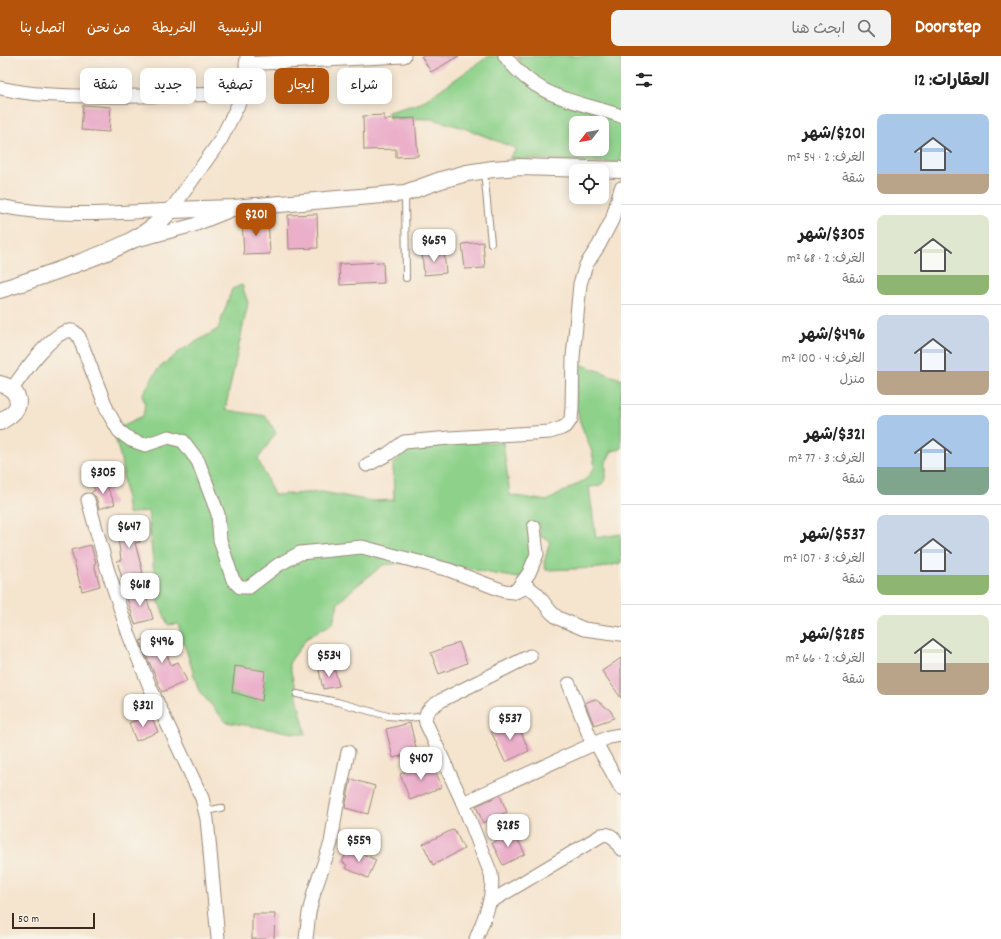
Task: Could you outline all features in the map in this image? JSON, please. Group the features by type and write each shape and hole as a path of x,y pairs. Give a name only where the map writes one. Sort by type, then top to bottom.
{"street":[{"path":"246,60 404,56"},
{"path":"505,56 521,74 542,90 565,100 621,116"},
{"path":"0,88 36,95 122,97 204,94"},
{"path":"0,290 96,257 151,229 171,210 220,141 238,104"},
{"path":"0,206 23,211 78,214 234,208 405,193 441,180 484,170 520,167 621,170"},
{"path":"367,465 388,454 404,442 550,432 567,425 571,419 572,357 582,279 586,265 600,245 612,220 621,188"},
{"path":"126,243 194,226 234,208"},
{"path":"0,422 12,413 16,407 17,400 6,386 62,332 70,330 75,332 78,337 108,412 119,430 131,440 146,445 169,436 183,441 198,460 218,514 220,540 229,568 233,580 240,587 249,587 278,565 300,553 362,546 449,570 504,591 515,592 528,587 537,594 551,612 558,618 584,630 621,634"},
{"path":"88,500 107,568 129,635 150,687 199,788 206,811 218,939"},
{"path":"515,592 529,573 537,554 534,527"},
{"path":"476,939 490,902 493,882 492,874 463,803 426,722 425,716 430,708 442,700 530,656"},
{"path":"569,684 595,744 621,788"},
{"path":"463,803 609,737 621,735"},
{"path":"306,939 309,913 314,892 331,843 348,752"},
{"path":"490,902 602,835 608,834 612,836 621,849"}],"lane":[{"path":"484,170 491,244"},
{"path":"405,193 406,278"},
{"path":"297,694 337,702 388,716 410,718 425,716"},
{"path":"206,811 221,808"}],"green space":[{"path":"489,56 502,56 536,90 621,120 621,163 509,158 517,149 467,129 433,119 389,118 388,112 421,103"},
{"path":"517,56 621,56 621,113 572,96 535,78 527,72"},
{"path":"242,285 248,303 225,410 266,416 276,433 258,459 274,495 322,492 372,501 394,500 393,465 412,444 503,442 510,495 547,501 586,479 595,467 592,452 580,422 576,404 577,363 621,379 621,449 612,451 606,462 606,479 600,486 589,487 596,538 621,534 621,563 599,568 546,570 544,563 550,541 540,536 539,523 528,525 530,552 526,572 519,578 429,560 383,565 338,603 333,623 307,638 289,663 306,735 226,722 199,691 178,624 168,625 156,595 148,511 128,514 121,459 113,430 143,416 145,404 142,395 158,369 180,351 218,329 232,289"}],"building":[{"path":"421,56 459,56 431,72"},
{"path":"83,105 111,107 109,132 81,130"},
{"path":"384,115 384,120 415,118 418,156 396,157 396,149 364,150 363,116"},
{"path":"317,214 318,248 289,249 288,215"},
{"path":"268,219 270,254 244,255 242,220"},
{"path":"483,242 485,268 465,269 462,244"},
{"path":"444,251 446,273 424,275 422,253"},
{"path":"383,262 384,283 340,285 339,264"},
{"path":"104,480 115,504 99,509 96,497 91,493 95,490 92,483"},
{"path":"137,520 140,542 135,543 143,573 122,578 117,561 121,560 116,523"},
{"path":"91,545 100,586 82,591 71,550"},
{"path":"144,589 153,619 135,624 126,595"},
{"path":"159,634 171,665 178,662 187,681 162,692 140,641"},
{"path":"459,642 467,663 439,674 431,653"},
{"path":"621,658 621,698 602,671"},
{"path":"235,666 265,671 262,701 232,692"},
{"path":"334,667 339,686 323,689 319,670"},
{"path":"595,699 611,711 614,718 594,725 585,703"},
{"path":"151,715 158,732 136,741 129,723"},
{"path":"516,720 529,751 505,762 491,731"},
{"path":"410,723 417,752 393,758 386,729"},
{"path":"431,761 442,787 410,800 400,774"},
{"path":"351,779 375,786 368,814 345,808"},
{"path":"500,795 507,812 483,823 476,806"},
{"path":"454,829 464,849 433,865 423,844"},
{"path":"514,832 525,854 503,865 492,843"},
{"path":"354,850 376,860 368,878 345,868 347,865 342,862 347,851 352,853"},
{"path":"252,914 275,914 274,939 252,939"}]}
